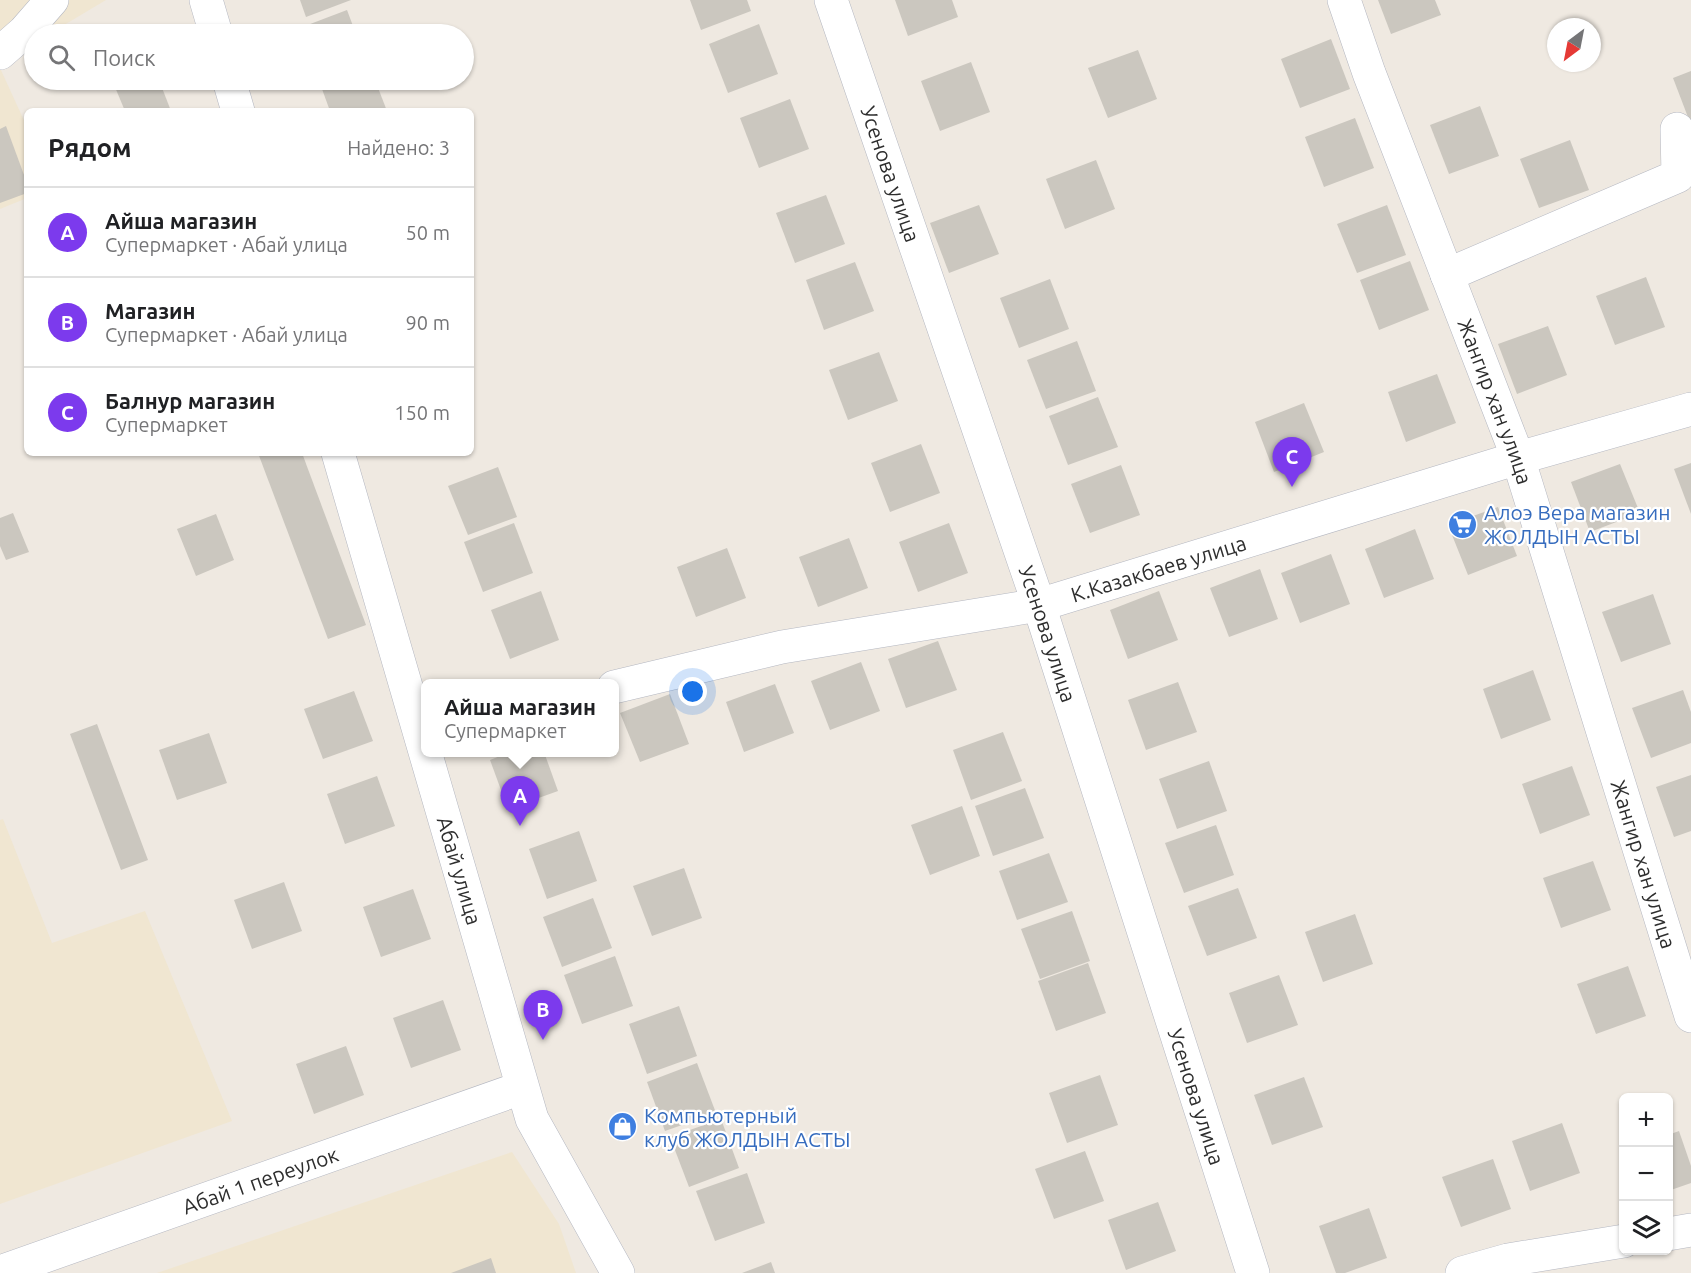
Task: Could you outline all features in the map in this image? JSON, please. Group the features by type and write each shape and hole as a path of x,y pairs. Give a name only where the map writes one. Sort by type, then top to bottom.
{"street":[{"path":"31,24 52,0"},
{"path":"206,0 213,24"},
{"name":"Усенова улица","path":"831,0 1040,605 1253,1273"},
{"name":"Жангир хан улица","path":"1344,0 1369,73 1518,458 1691,1016"},
{"path":"0,53 24,32"},
{"path":"232,90 237,108"},
{"path":"1448,275 1678,176 1677,129"},
{"name":"К.Казакбаев улица","path":"619,686 782,647 1040,605 1518,458 1691,409"},
{"name":"Абай улица","path":"339,456 421,729"},
{"name":"Абай улица","path":"429,757 521,1088 532,1119 618,1273"},
{"name":"Абай 1 переулок","path":"0,1272 521,1088"},
{"path":"1673,1233 1691,1230"},
{"path":"1461,1273 1508,1260 1619,1242"}],"shaded area":[{"path":"0,0 106,0 66,24 24,24 24,43 0,64"},
{"path":"0,68 24,120 24,199 0,209"},
{"path":"3,819 52,943 145,911 232,1121 0,1204 0,820"},
{"path":"512,1152 559,1224 576,1273 157,1273"}],"building":[{"path":"300,0 351,0 306,17"},
{"path":"690,0 747,0 751,11 701,30"},
{"path":"895,0 952,0 958,17 908,36"},
{"path":"1378,0 1435,0 1441,15 1391,34"},
{"path":"347,10 352,24 310,24"},
{"path":"759,24 778,74 728,93 709,44"},
{"path":"1331,39 1350,89 1300,108 1281,59"},
{"path":"1138,50 1157,99 1108,118 1088,68"},
{"path":"971,62 990,112 940,131 921,81"},
{"path":"1691,71 1691,125 1673,78"},
{"path":"116,90 163,90 170,108 124,108"},
{"path":"322,90 379,90 386,108 329,108"},
{"path":"790,99 809,149 759,168 740,118"},
{"path":"1480,106 1499,156 1449,174 1430,125"},
{"path":"1355,118 1374,168 1324,187 1305,137"},
{"path":"6,126 24,175 24,194 0,203 0,129"},
{"path":"1570,140 1589,190 1539,208 1520,159"},
{"path":"1096,160 1115,209 1065,229 1046,179"},
{"path":"826,195 845,244 795,263 776,213"},
{"path":"979,205 999,254 949,273 930,223"},
{"path":"1387,205 1406,255 1357,273 1337,224"},
{"path":"1410,261 1429,310 1379,330 1360,280"},
{"path":"855,262 874,311 824,330 806,280"},
{"path":"1646,277 1665,327 1615,345 1596,296"},
{"path":"1050,279 1069,329 1019,348 1000,298"},
{"path":"1548,326 1567,375 1517,394 1498,344"},
{"path":"1077,341 1096,391 1046,409 1027,360"},
{"path":"879,352 898,401 848,420 829,370"},
{"path":"1437,374 1456,423 1406,442 1388,392"},
{"path":"1098,397 1118,447 1068,465 1049,416"},
{"path":"1304,403 1324,452 1274,472 1255,422"},
{"path":"921,444 940,493 890,512 871,463"},
{"path":"259,456 303,456 366,625 328,639"},
{"path":"1691,463 1691,514 1674,469"},
{"path":"1620,464 1640,513 1590,532 1571,482"},
{"path":"1121,465 1140,515 1090,533 1071,484"},
{"path":"498,467 517,517 468,535 448,486"},
{"path":"1498,507 1517,556 1468,575 1448,525"},
{"path":"13,513 29,552 6,560 0,546 0,518"},
{"path":"216,514 234,560 196,576 177,529"},
{"path":"514,523 533,573 483,592 464,542"},
{"path":"949,523 968,573 918,592 899,542"},
{"path":"1415,529 1434,579 1384,598 1365,549"},
{"path":"849,538 868,588 818,607 799,557"},
{"path":"727,548 746,598 696,617 677,567"},
{"path":"1331,554 1350,604 1300,623 1281,573"},
{"path":"1260,569 1278,619 1229,637 1210,588"},
{"path":"541,591 559,640 510,659 491,610"},
{"path":"1159,591 1178,640 1128,659 1110,610"},
{"path":"1653,594 1671,644 1621,662 1602,612"},
{"path":"938,641 957,690 906,708 888,659"},
{"path":"861,662 880,711 830,730 811,681"},
{"path":"1533,670 1551,720 1501,739 1483,689"},
{"path":"1178,682 1197,732 1146,750 1128,700"},
{"path":"775,684 794,733 744,752 726,702"},
{"path":"1683,690 1691,712 1691,743 1651,758 1632,708"},
{"path":"354,691 373,741 323,759 304,709"},
{"path":"670,694 689,744 640,762 620,713"},
{"path":"97,724 148,860 121,870 70,734"},
{"path":"1003,732 1022,781 971,800 953,750"},
{"path":"209,733 227,783 177,800 159,750"},
{"path":"498,757 546,757 558,791 508,809 490,760"},
{"path":"1209,761 1227,811 1177,829 1159,779"},
{"path":"1572,766 1590,815 1540,834 1522,784"},
{"path":"1691,775 1691,831 1674,837 1656,787"},
{"path":"377,776 395,826 345,844 327,794"},
{"path":"1025,788 1044,838 993,856 975,806"},
{"path":"962,806 980,856 930,875 911,825"},
{"path":"1216,825 1234,875 1184,893 1165,843"},
{"path":"579,831 597,881 547,899 529,849"},
{"path":"1049,853 1068,902 1017,920 999,871"},
{"path":"1593,861 1611,910 1561,928 1543,878"},
{"path":"684,868 702,918 652,936 633,886"},
{"path":"284,882 302,931 252,949 234,900"},
{"path":"1238,888 1257,938 1207,956 1188,906"},
{"path":"413,889 431,939 381,957 363,907"},
{"path":"593,898 612,948 562,967 543,917"},
{"path":"1072,911 1090,961 1040,979 1021,929"},
{"path":"1355,914 1373,964 1323,982 1305,932"},
{"path":"615,956 633,1006 582,1024 564,975"},
{"path":"1088,963 1106,1013 1056,1031 1038,981"},
{"path":"1628,966 1646,1016 1596,1034 1577,984"},
{"path":"1279,975 1298,1025 1247,1043 1229,993"},
{"path":"443,1000 461,1050 411,1068 393,1018"},
{"path":"679,1006 697,1056 647,1074 629,1024"},
{"path":"346,1046 364,1095 314,1114 296,1064"},
{"path":"697,1063 716,1113 665,1131 647,1082"},
{"path":"1100,1075 1118,1125 1067,1143 1049,1093"},
{"path":"1304,1077 1323,1127 1272,1145 1254,1095"},
{"path":"721,1119 739,1168 689,1187 670,1137"},
{"path":"1562,1123 1580,1173 1530,1191 1512,1141"},
{"path":"1679,1131 1691,1166 1691,1183 1673,1189 1673,1147 1673,1133"},
{"path":"1085,1151 1104,1201 1054,1219 1035,1169"},
{"path":"1493,1159 1511,1209 1461,1227 1442,1177"},
{"path":"747,1173 765,1223 715,1241 696,1191"},
{"path":"1158,1202 1176,1251 1126,1270 1108,1220"},
{"path":"1369,1208 1387,1258 1345,1273 1336,1273 1319,1226"},
{"path":"491,1258 496,1273 451,1273"},
{"path":"771,1262 775,1273 742,1273"}],"place":[{"name":"Балнур магазин","path":"1292,487"},
{"name":"Алоэ Вера магазин ЖОЛДЫН АСТЫ","path":"1463,524"},
{"name":"Айша магазин","path":"520,826"},
{"name":"Магазин","path":"543,1040"},
{"name":"Компьютерный клуб ЖОЛДЫН АСТЫ","path":"623,1127"}]}
